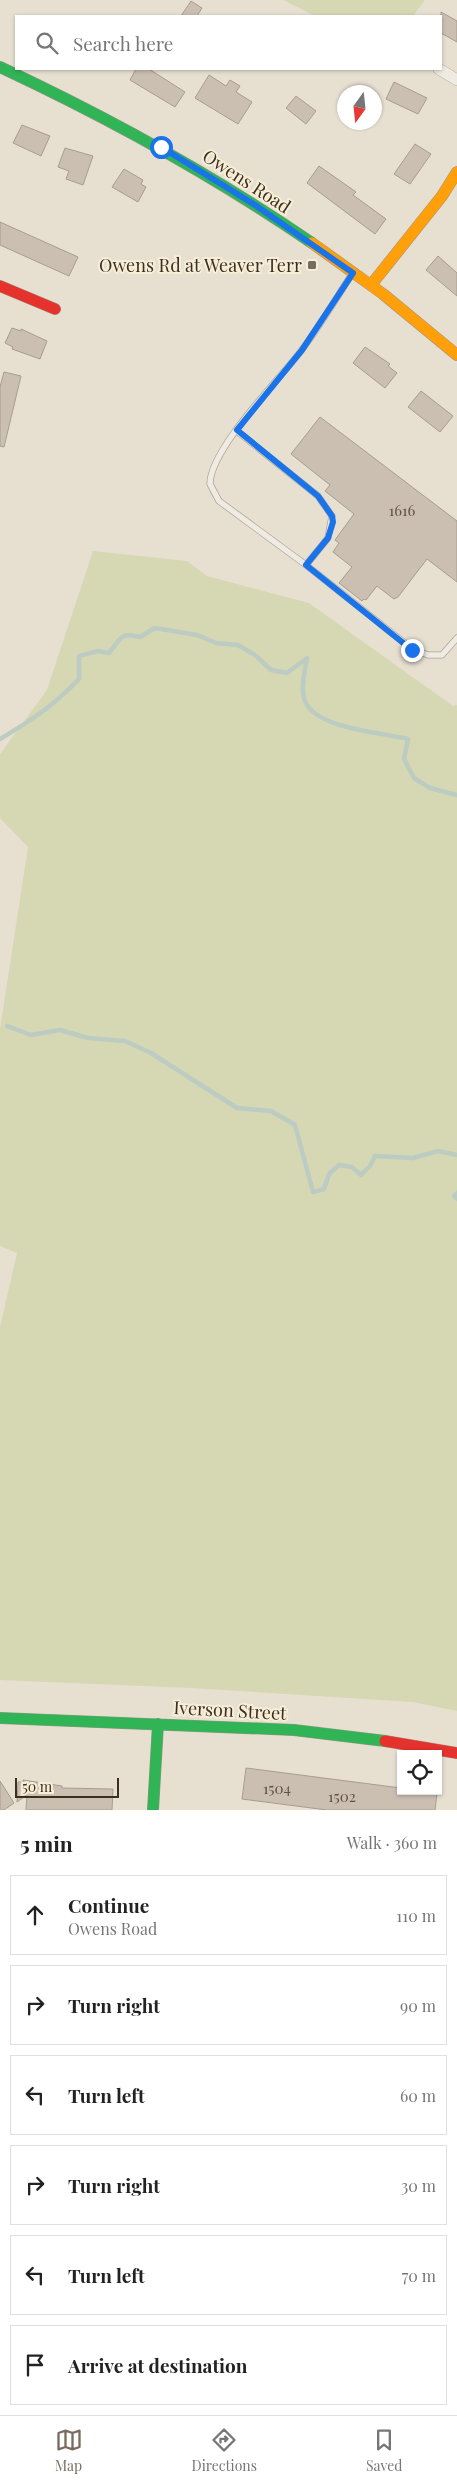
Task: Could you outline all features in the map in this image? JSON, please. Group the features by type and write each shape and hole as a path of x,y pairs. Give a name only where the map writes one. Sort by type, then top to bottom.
{"street":[{"name":"Owens Road","path":"0,68 65,96 161,147 255,205 371,285 457,355"},
{"path":"441,70 457,80"},
{"path":"371,285 442,196 457,172"},
{"path":"0,286 54,309"},
{"name":"Iverson Street","path":"0,1718 158,1724 351,1736 457,1753"},
{"path":"153,1810 158,1724"}],"lane":[{"path":"353,273 302,350 237,430 216,463 210,478 215,496 227,507 306,565 412,650 428,656 442,655 457,638"},
{"path":"237,430 318,496 332,516 333,522 328,538 306,565"}],"green space":[{"path":"283,0 425,0 414,15 313,15"},
{"path":"93,551 187,561 207,576 309,603 453,706 457,705 457,1711 413,1702 191,1688 0,1680 0,1327 17,1253 0,1246 0,1029 28,847 0,818 0,754 47,690"}],"building":[{"path":"191,1 202,8 198,15 182,15"},
{"path":"441,12 457,21 457,42 442,34"},
{"path":"135,70 151,70 185,92 175,107 130,80"},
{"path":"209,75 226,86 230,80 240,86 236,92 252,102 238,124 195,98"},
{"path":"394,82 427,98 418,114 386,99"},
{"path":"296,96 316,111 306,124 286,108"},
{"path":"22,125 50,136 41,156 13,143"},
{"path":"415,144 431,154 410,184 394,174"},
{"path":"65,148 93,156 83,185 66,179 69,171 58,167"},
{"path":"319,166 356,192 353,195 386,219 375,234 307,183"},
{"path":"124,169 143,180 141,184 146,187 138,202 112,187"},
{"path":"0,222 78,257 69,276 0,245"},
{"path":"438,256 457,273 457,296 426,270"},
{"path":"12,328 21,331 21,329 47,341 40,359 12,349 13,347 5,343"},
{"path":"365,347 390,364 388,366 397,373 385,388 353,363"},
{"path":"4,372 21,376 4,447 0,446 0,387"},
{"path":"421,391 453,416 440,432 408,407"},
{"path":"320,417 457,521 457,582 427,559 398,597 394,599 377,586 366,600 362,601 339,583 352,567 333,552 339,543 335,540 354,514 325,491 330,485 291,454"},
{"path":"246,1768 397,1787 397,1795 437,1795 435,1810 327,1810 242,1799"},
{"path":"23,1780 62,1786 62,1788 113,1789 112,1810 26,1810 27,1795 17,1802 18,1782 23,1782"},
{"path":"0,1781 14,1803 4,1810 0,1810"}],"waterway":[{"path":"0,739 42,712 79,679 79,656 98,651 109,653 124,636 133,635 140,637 155,628 197,635 216,643 238,645 255,655 271,670 287,673 307,658 303,691 305,701 311,710 322,718 351,728 408,739 404,759 414,778 430,788 457,795"},
{"path":"7,1026 31,1035 60,1030 88,1038 125,1041 151,1053 237,1108 271,1111 295,1125 313,1192 324,1189 329,1174 339,1165 352,1167 361,1175 370,1166 375,1156 413,1158 438,1151 457,1155"},
{"path":"457,1193 454,1196 457,1199"}],"traffic: fast":[{"path":"0,67 121,127 237,194 312,243"},
{"path":"0,1718 294,1730 385,1741"},
{"path":"153,1810 158,1724"}],"traffic: slow":[{"path":"371,285 442,196 457,172"},
{"path":"312,243 383,294 457,355"}],"traffic: jam":[{"path":"0,286 55,309"},
{"path":"385,1741 457,1753"}],"place":[{"name":"Owens Rd at Weaver Terr","path":"312,265"}],"route":[{"path":"161,147 255,205 353,273 302,350 237,430 270,460 318,496 332,516 333,522 328,538 306,565 412,650"}]}
